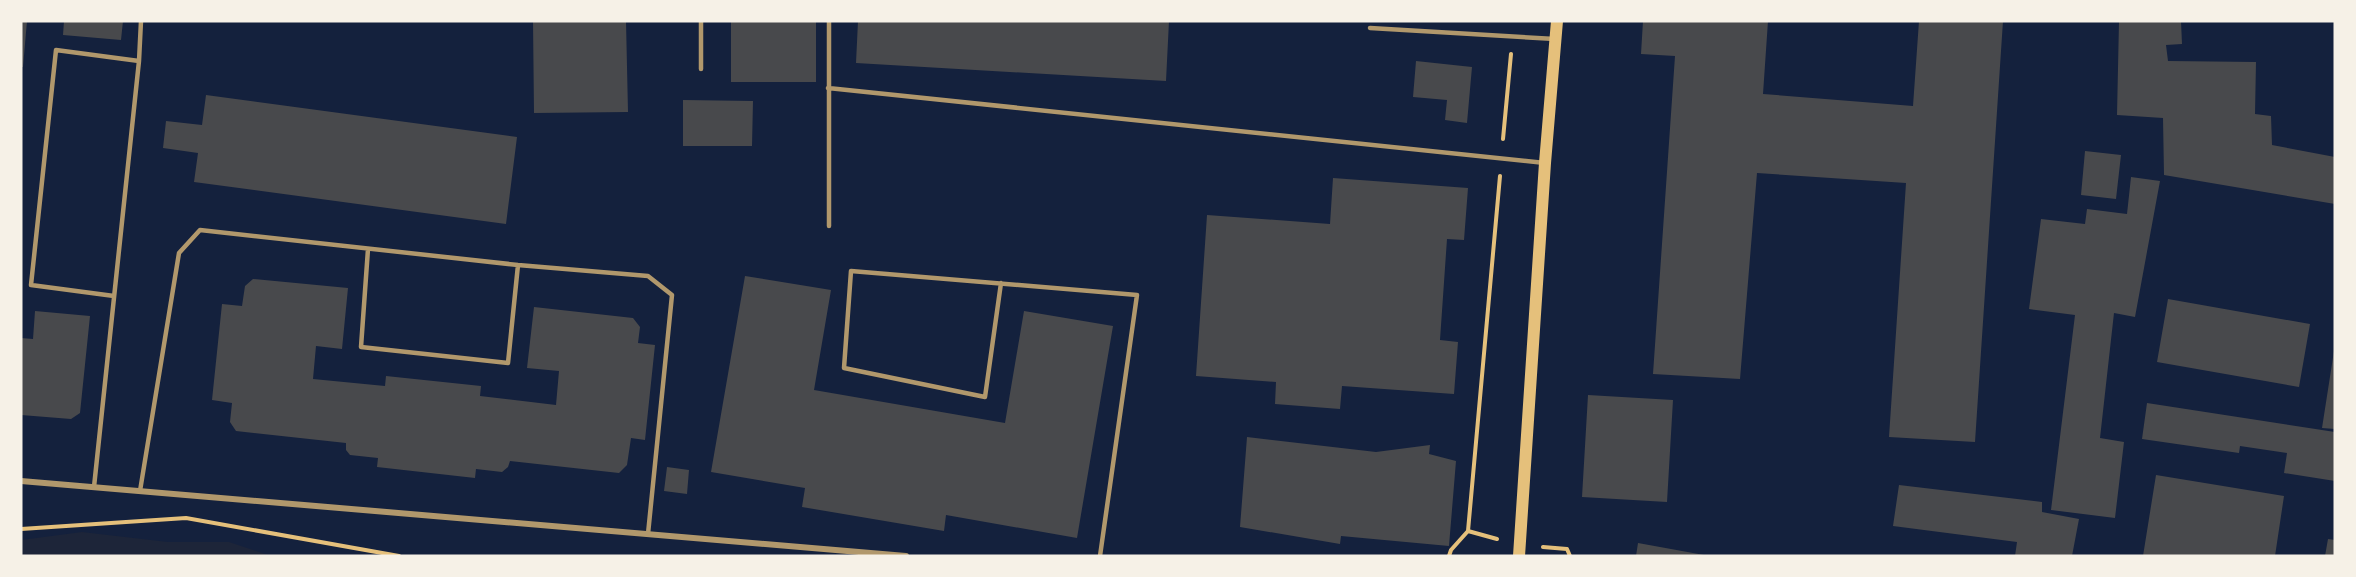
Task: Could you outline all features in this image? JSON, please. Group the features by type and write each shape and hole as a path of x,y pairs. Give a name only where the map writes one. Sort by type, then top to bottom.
{"main road":[{"path":"1519,556 1545,163 1557,21"}],"street":[{"path":"21,481 906,556"}],"lane":[{"path":"94,487 139,61 141,21"},
{"path":"701,21 701,69"},
{"path":"828,21 828,225"},
{"path":"1370,28 1555,39"},
{"path":"114,297 31,285 56,50 139,61"},
{"path":"828,88 1545,163"},
{"path":"140,491 179,253 200,230 518,265 648,276 672,295 648,534"},
{"path":"368,249 361,347 508,363 518,265"},
{"path":"1001,284 985,397 844,368 851,271 1137,295 1100,556"}],"path":[{"path":"1468,531 1512,37"},
{"path":"21,529 186,518 399,556"},
{"path":"1567,549 1570,556"}],"shaded area":[{"path":"82,532 168,542 229,542 271,556 21,556 21,540"}],"building":[{"path":"21,21 27,21 23,67 21,67"},
{"path":"64,21 123,21 121,40 63,35"},
{"path":"533,21 626,21 628,112 534,113"},
{"path":"731,21 816,21 816,82 731,82"},
{"path":"858,21 1169,21 1166,81 856,63"},
{"path":"1643,21 1768,21 1763,94 1913,106 1919,21 2003,21 1975,442 1889,437 1906,183 1757,173 1740,379 1653,374 1675,56 1641,54"},
{"path":"2119,21 2181,21 2182,44 2166,45 2168,61 2256,62 2255,114 2271,116 2272,145 2335,157 2335,204 2164,175 2163,118 2117,115"},
{"path":"1416,61 1472,67 1467,123 1445,120 1447,100 1413,97"},
{"path":"206,95 517,137 506,224 194,182 198,153 163,148 166,121 202,125"},
{"path":"683,100 753,101 752,146 683,146"},
{"path":"2085,151 2121,155 2116,199 2081,195"},
{"path":"2131,177 2160,181 2135,317 2114,313 2100,438 2124,442 2115,518 2051,510 2075,315 2029,309 2041,219 2085,224 2087,209 2127,214"},
{"path":"1333,178 1468,188 1464,240 1447,239 1440,340 1458,342 1454,394 1342,386 1340,409 1275,404 1276,382 1196,376 1207,215 1330,224"},
{"path":"745,276 831,290 814,390 1005,423 1024,311 1113,326 1077,538 946,515 944,531 802,507 805,488 711,472"},
{"path":"253,279 348,288 342,349 316,346 313,379 385,386 386,376 481,386 480,396 556,405 559,371 527,368 534,307 633,318 640,327 638,343 655,345 645,440 631,438 627,465 619,473 510,461 508,467 502,472 476,469 475,478 377,467 378,458 350,455 346,450 346,443 236,431 230,422 232,403 212,400 222,304 242,306 245,286"},
{"path":"2168,299 2310,324 2299,387 2157,362"},
{"path":"35,311 90,316 80,413 71,419 21,415 21,338 33,339"},
{"path":"2335,351 2335,429 2322,428"},
{"path":"1588,395 1673,400 1667,502 1582,497"},
{"path":"2147,403 2335,432 2335,481 2284,473 2287,453 2240,446 2239,453 2142,439"},
{"path":"1247,437 1376,452 1430,445 1429,454 1456,461 1449,546 1341,536 1340,544 1240,527"},
{"path":"667,467 689,470 687,494 664,491"},
{"path":"2156,475 2284,496 2275,556 2143,556"},
{"path":"1899,485 2042,502 2042,512 2079,519 2072,556 2015,556 2017,542 1893,526"},
{"path":"2328,539 2335,540 2335,556 2325,556"},
{"path":"1638,543 1704,555 1704,556 1636,556"}]}
